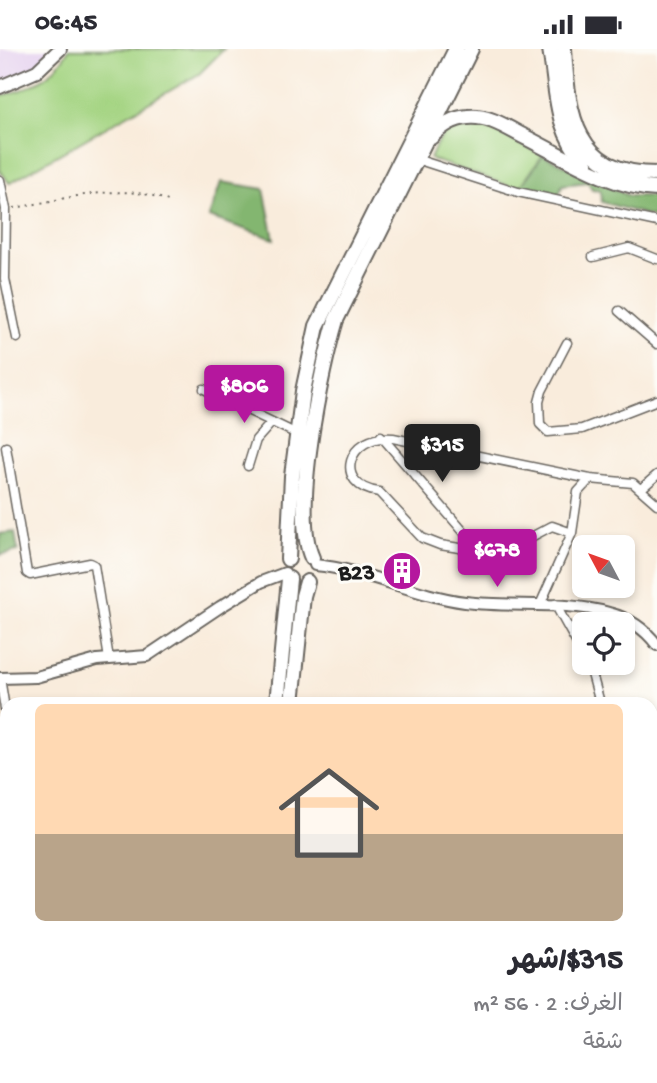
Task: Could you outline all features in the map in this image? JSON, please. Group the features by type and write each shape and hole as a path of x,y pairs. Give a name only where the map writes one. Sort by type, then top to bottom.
{"highway":[{"path":"278,697 297,434 309,354 327,300 456,49"},
{"path":"293,697 303,596 307,582 315,571 306,546 304,513 323,367 347,294 471,49"},
{"path":"550,49 558,114 573,148 589,169"},
{"path":"564,49 570,111 582,140 611,167 638,174 657,174"},
{"path":"419,154 445,124 469,117 483,118 628,185 657,189"},
{"path":"287,570 299,553 313,561"},
{"path":"287,570 294,583 307,582"}],"main road":[{"path":"0,87 37,71 60,49"}],"street":[{"path":"419,154 518,192 657,222"},
{"path":"0,180 6,209 5,279 17,338"},
{"path":"593,257 629,248 657,259"},
{"path":"619,311 657,344"},
{"path":"568,343 539,402 540,424 548,432 582,429 657,400"},
{"path":"204,389 297,434"},
{"path":"248,466 256,440 272,422"},
{"path":"381,436 481,551"},
{"path":"572,533 552,526 499,554 440,545 422,538 379,492 369,491 350,474 349,464 361,444 381,436 590,479 625,481 642,488 657,504"},
{"path":"6,447 27,573 30,575 90,563 94,565 109,659"},
{"path":"642,488 657,475"},
{"path":"541,605 572,533 578,492 590,479"},
{"path":"313,561 380,577 418,592 464,601 555,604 611,613 633,622 657,645"},
{"path":"3,697 0,678 36,677 109,659 147,656 230,600 287,570"},
{"path":"555,604 572,634"},
{"path":"592,675 598,697"}],"path":[{"path":"6,209 108,193 148,193 167,201"}],"shaded area":[{"path":"0,49 52,49 32,70 0,83"}],"green space":[{"path":"69,49 224,49 199,74 9,183 0,170 0,96 31,86 49,74"},
{"path":"486,126 543,155 519,189 430,159 436,145 450,127"},
{"path":"543,155 629,196 657,196 657,218 602,202 600,190 592,189 588,182 562,185 559,195 519,189"},
{"path":"221,182 264,189 274,239 209,217"},
{"path":"15,532 18,551 0,555 0,534"}],"place":[{"name":"B23","path":"402,571"}]}
